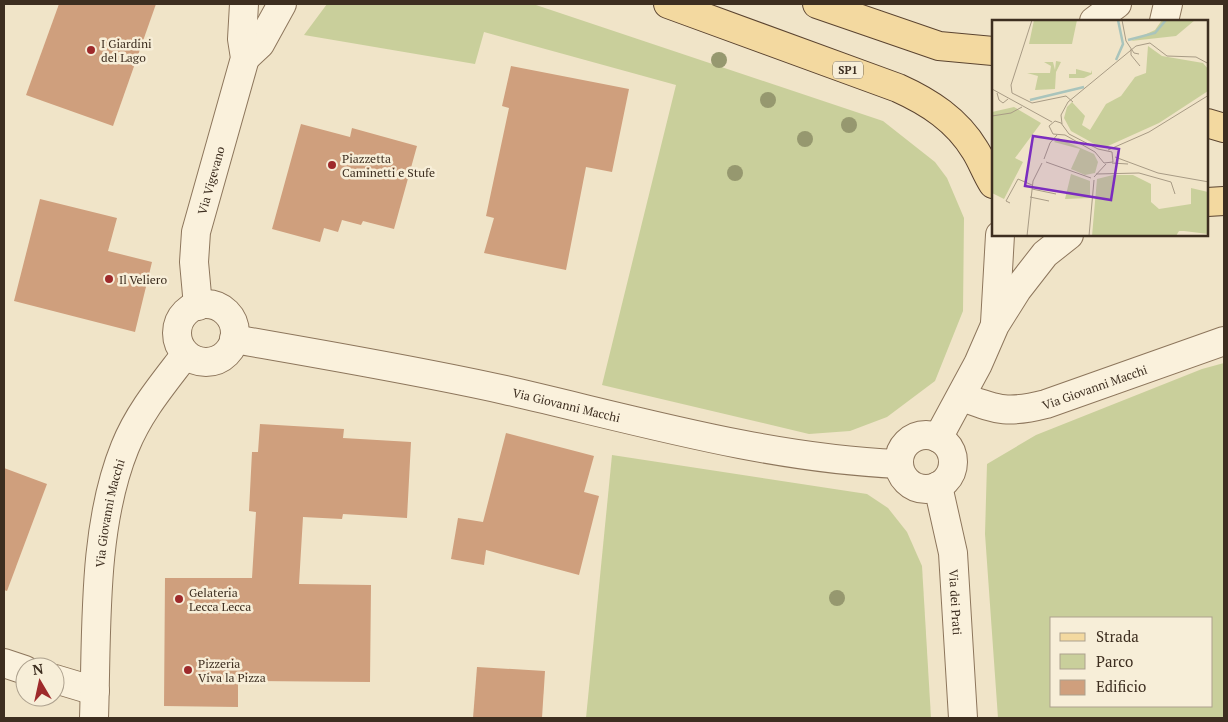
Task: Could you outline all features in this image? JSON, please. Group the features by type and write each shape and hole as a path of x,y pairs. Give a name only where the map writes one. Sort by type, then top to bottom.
{"main road":[{"name":"SP1","path":"668,4 898,88 925,100 964,134 992,182"},
{"path":"817,4 939,46 992,51"},
{"path":"1208,123 1224,128"},
{"path":"1208,202 1224,201"}],"street":[{"name":"Via Vigevano","path":"198,306 194,262 196,232 245,58 242,39 244,4"},
{"name":"Via Vigevano","path":"245,58 265,37 282,4"},
{"path":"1095,20 1117,4"},
{"path":"1164,20 1168,4"},
{"path":"995,325 1000,236"},
{"path":"938,438 962,397 995,325 1045,254 1068,236"},
{"path":"205,303 219,307 230,316 236,330 234,339 233,345 224,357 211,363 196,362 182,353 176,338 178,321 189,308 205,303"},
{"name":"Via Giovanni Macchi","path":"234,339 424,373 770,451 845,462 898,464"},
{"name":"Via Giovanni Macchi","path":"962,397 999,410 1024,410 1046,404 1224,340"},
{"name":"Via Giovanni Macchi","path":"94,718 100,572 112,488 125,446 139,418 185,355"},
{"path":"922,434 938,438 947,444 953,456 952,470 944,483 930,490 915,488 903,479 898,464 900,450 909,440 922,434"},
{"name":"Via dei Prati","path":"938,486 953,553 963,718"},
{"path":"65,682 95,691"}],"green space":[{"path":"327,4 533,4 883,121 935,162 947,178 964,218 963,311 935,381 887,417 850,431 809,434 602,385 676,85 484,32 475,64 304,35"},
{"path":"1224,363 1224,718 998,718 985,534 987,464 1036,435 1202,369"},
{"path":"612,455 867,494 888,508 907,532 922,566 931,718 586,718"}],"building":[{"name":"I Giardini del Lago","path":"59,4 156,4 113,126 26,95"},
{"path":"511,66 629,89 612,172 586,167 566,270 484,253 494,218 486,216 509,108 502,106"},
{"path":"301,124 350,137 352,128 417,146 394,229 363,221 361,225 342,220 338,232 324,228 320,242 272,229"},
{"path":"40,199 117,218 108,251 152,262 135,332 14,301"},
{"path":"260,424 344,429 343,438 411,442 407,518 343,514 342,519 303,517 299,584 371,585 370,682 238,681 238,707 164,706 165,578 252,578 256,512 249,511 252,452 258,452"},
{"path":"506,433 594,456 584,492 599,496 579,575 486,550 484,565 451,559 458,518 483,522"},
{"path":"4,468 47,484 7,591 4,590"},
{"path":"477,667 545,671 542,718 473,718"}],"place":[{"name":"I Giardini del Lago","path":"91,50"},
{"name":"Piazzetta Caminetti e Stufe","path":"332,165"},
{"name":"Il Veliero","path":"109,279"},
{"name":"Gelateria Lecca Lecca","path":"179,599"},
{"name":"Pizzeria Viva la Pizza","path":"188,670"}]}
